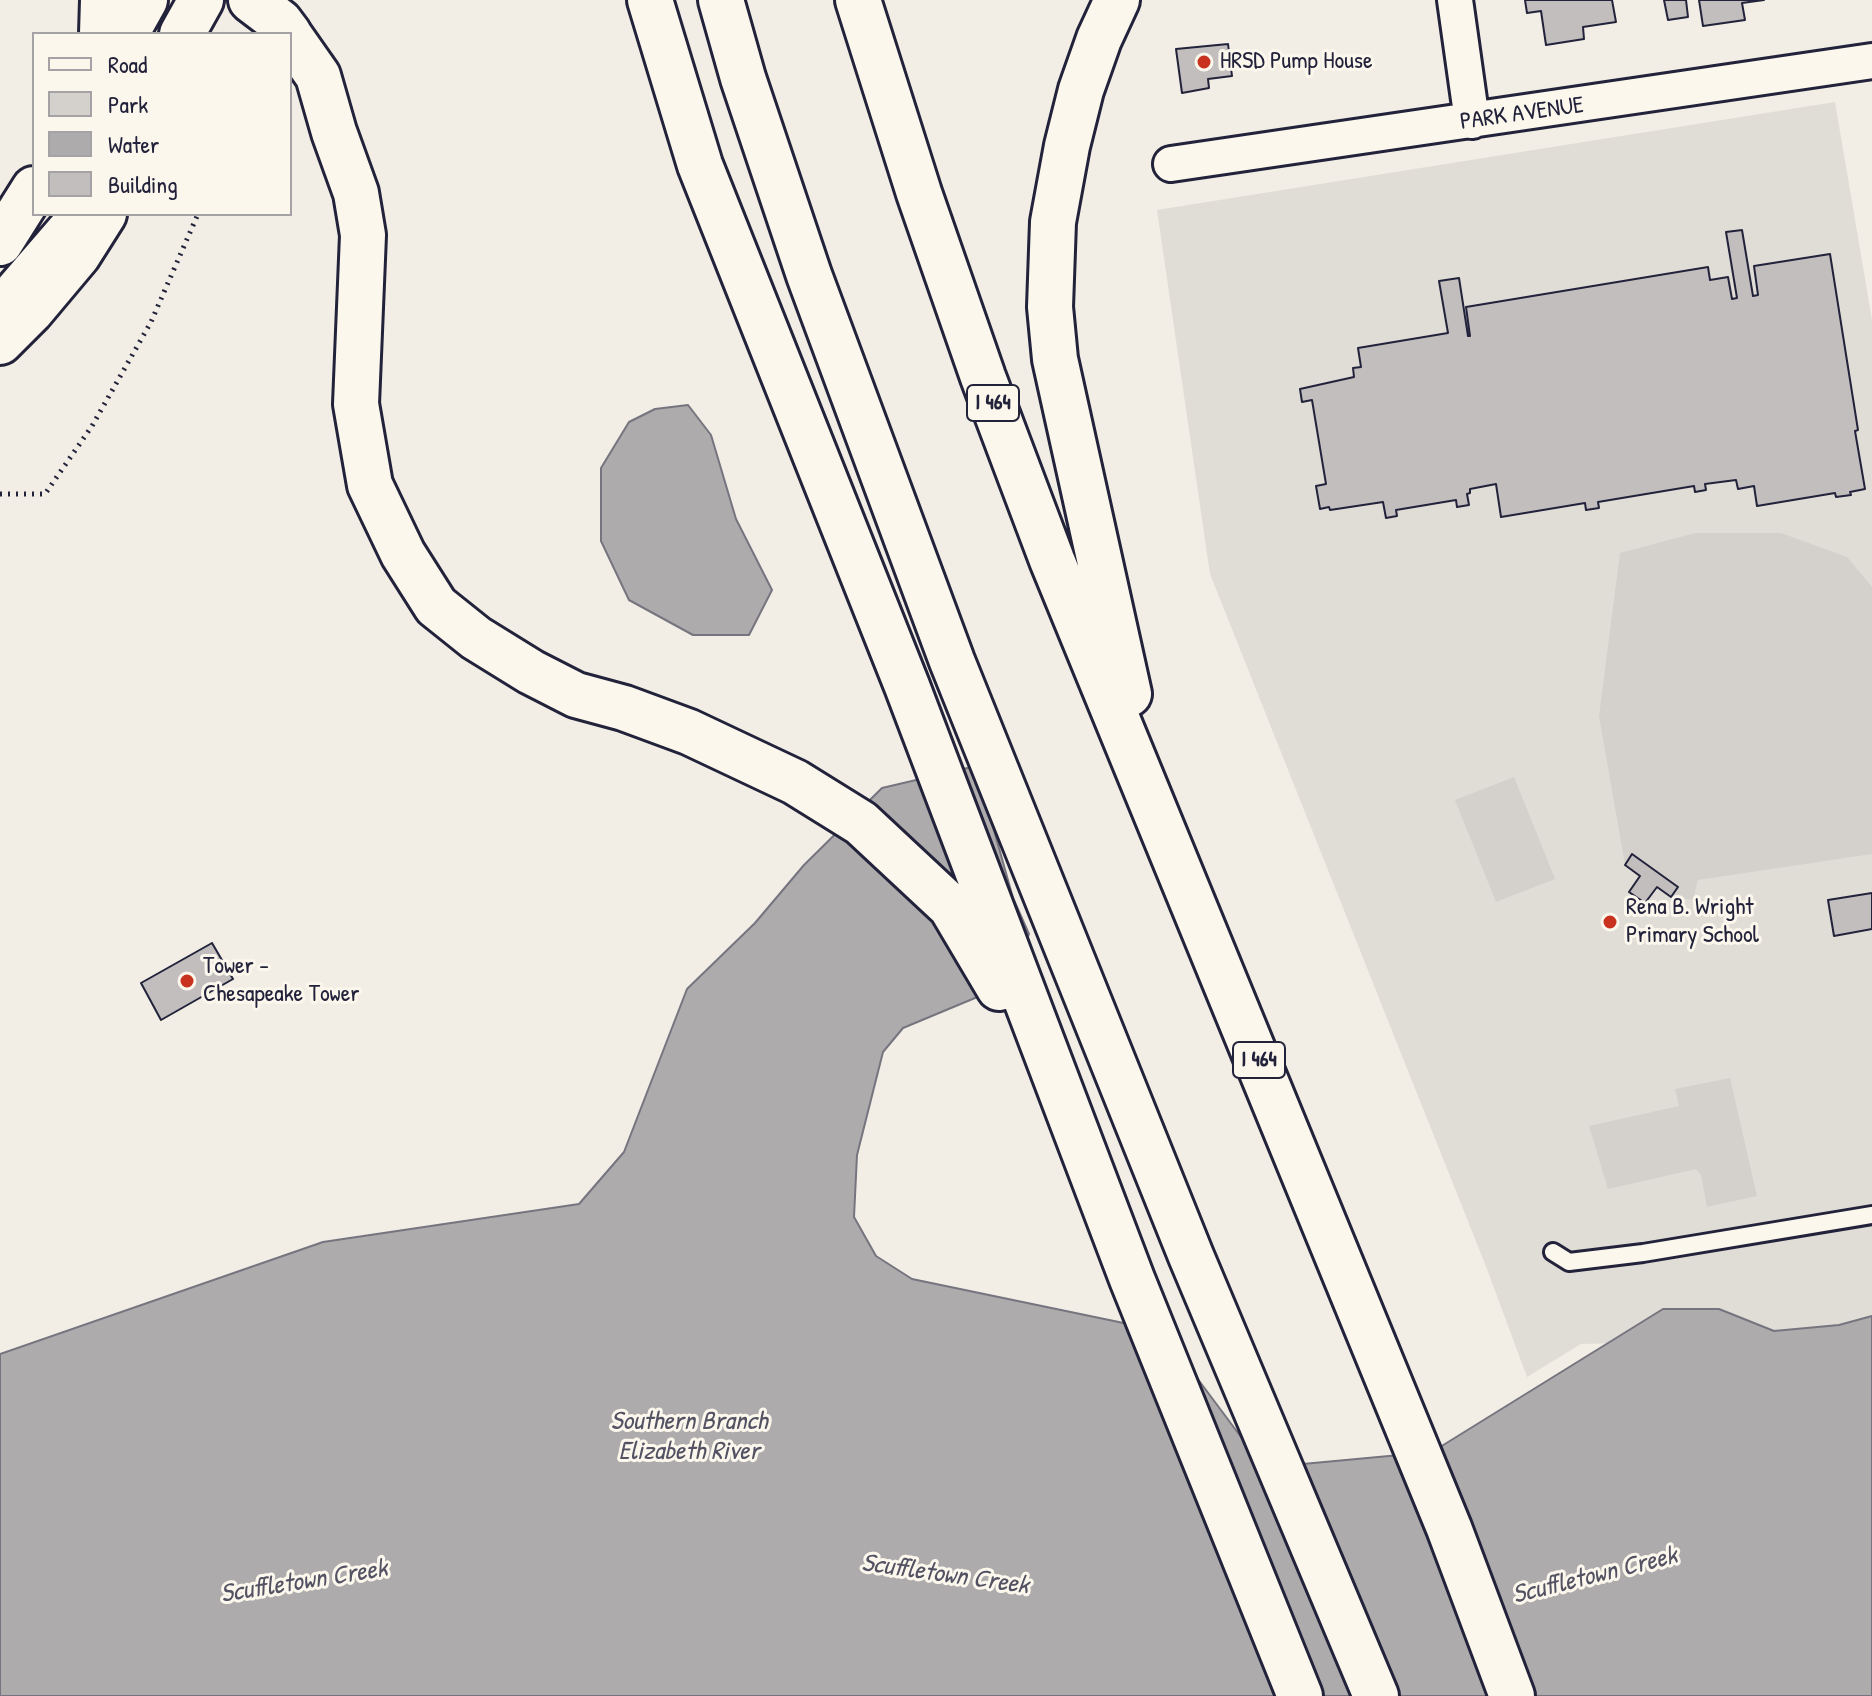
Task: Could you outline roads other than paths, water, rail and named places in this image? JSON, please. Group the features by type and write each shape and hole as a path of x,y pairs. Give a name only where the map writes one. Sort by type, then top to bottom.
{"main road":[{"path":"102,32 103,0"},
{"path":"127,32 145,0"},
{"path":"183,32 201,0"},
{"path":"251,0 280,22 287,32"},
{"path":"650,0 700,165 907,686 1132,1279 1300,1696"},
{"path":"721,0 743,78 809,275 952,661 1191,1256 1376,1696"},
{"name":"I 464","path":"858,0 919,193 983,377 1052,560 1366,1322 1449,1528 1512,1696"},
{"path":"1117,0 1081,90 1067,146 1053,222 1050,307 1055,359 1152,798"},
{"path":"292,39 318,76 356,193 363,235 356,404 370,485 403,554 436,606 476,638 576,695 624,708 689,732 795,782 861,823 951,907 1063,1100"},
{"path":"292,98 334,132"},
{"path":"0,243 32,192"},
{"path":"0,311 71,229 78,216"},
{"path":"0,342 78,255 103,216"}],"street":[{"path":"1455,0 1472,121"},
{"name":"PARK AVENUE","path":"1171,164 1872,61"}],"lane":[{"path":"1553,1252 1569,1262 1643,1253 1872,1215"}],"water":[{"path":"688,405 711,435 736,519 772,590 749,635 693,635 629,600 601,541 601,468 629,422 655,409"},
{"name":"Southern Branch Elizabeth River","path":"976,766 1013,898 1029,934 1013,967 987,993 903,1028 883,1052 857,1155 854,1217 876,1256 912,1279 1162,1331 1247,1445 1292,1465 1432,1452 1663,1309 1719,1309 1774,1331 1839,1325 1872,1316 1872,1696 0,1696 0,1354 323,1242 579,1204 624,1152 687,989 755,923 804,865 882,788"}],"place":[{"name":"HRSD Pump House","path":"1204,62"},
{"name":"Rena B. Wright Primary School","path":"1610,922"},
{"name":"Tower - Chesapeake Tower","path":"187,981"}],"water label":[{"name":"Scuffletown Creek","path":"945,1575"},
{"name":"Scuffletown Creek","path":"1595,1576"},
{"name":"Scuffletown Creek","path":"304,1582"}]}
